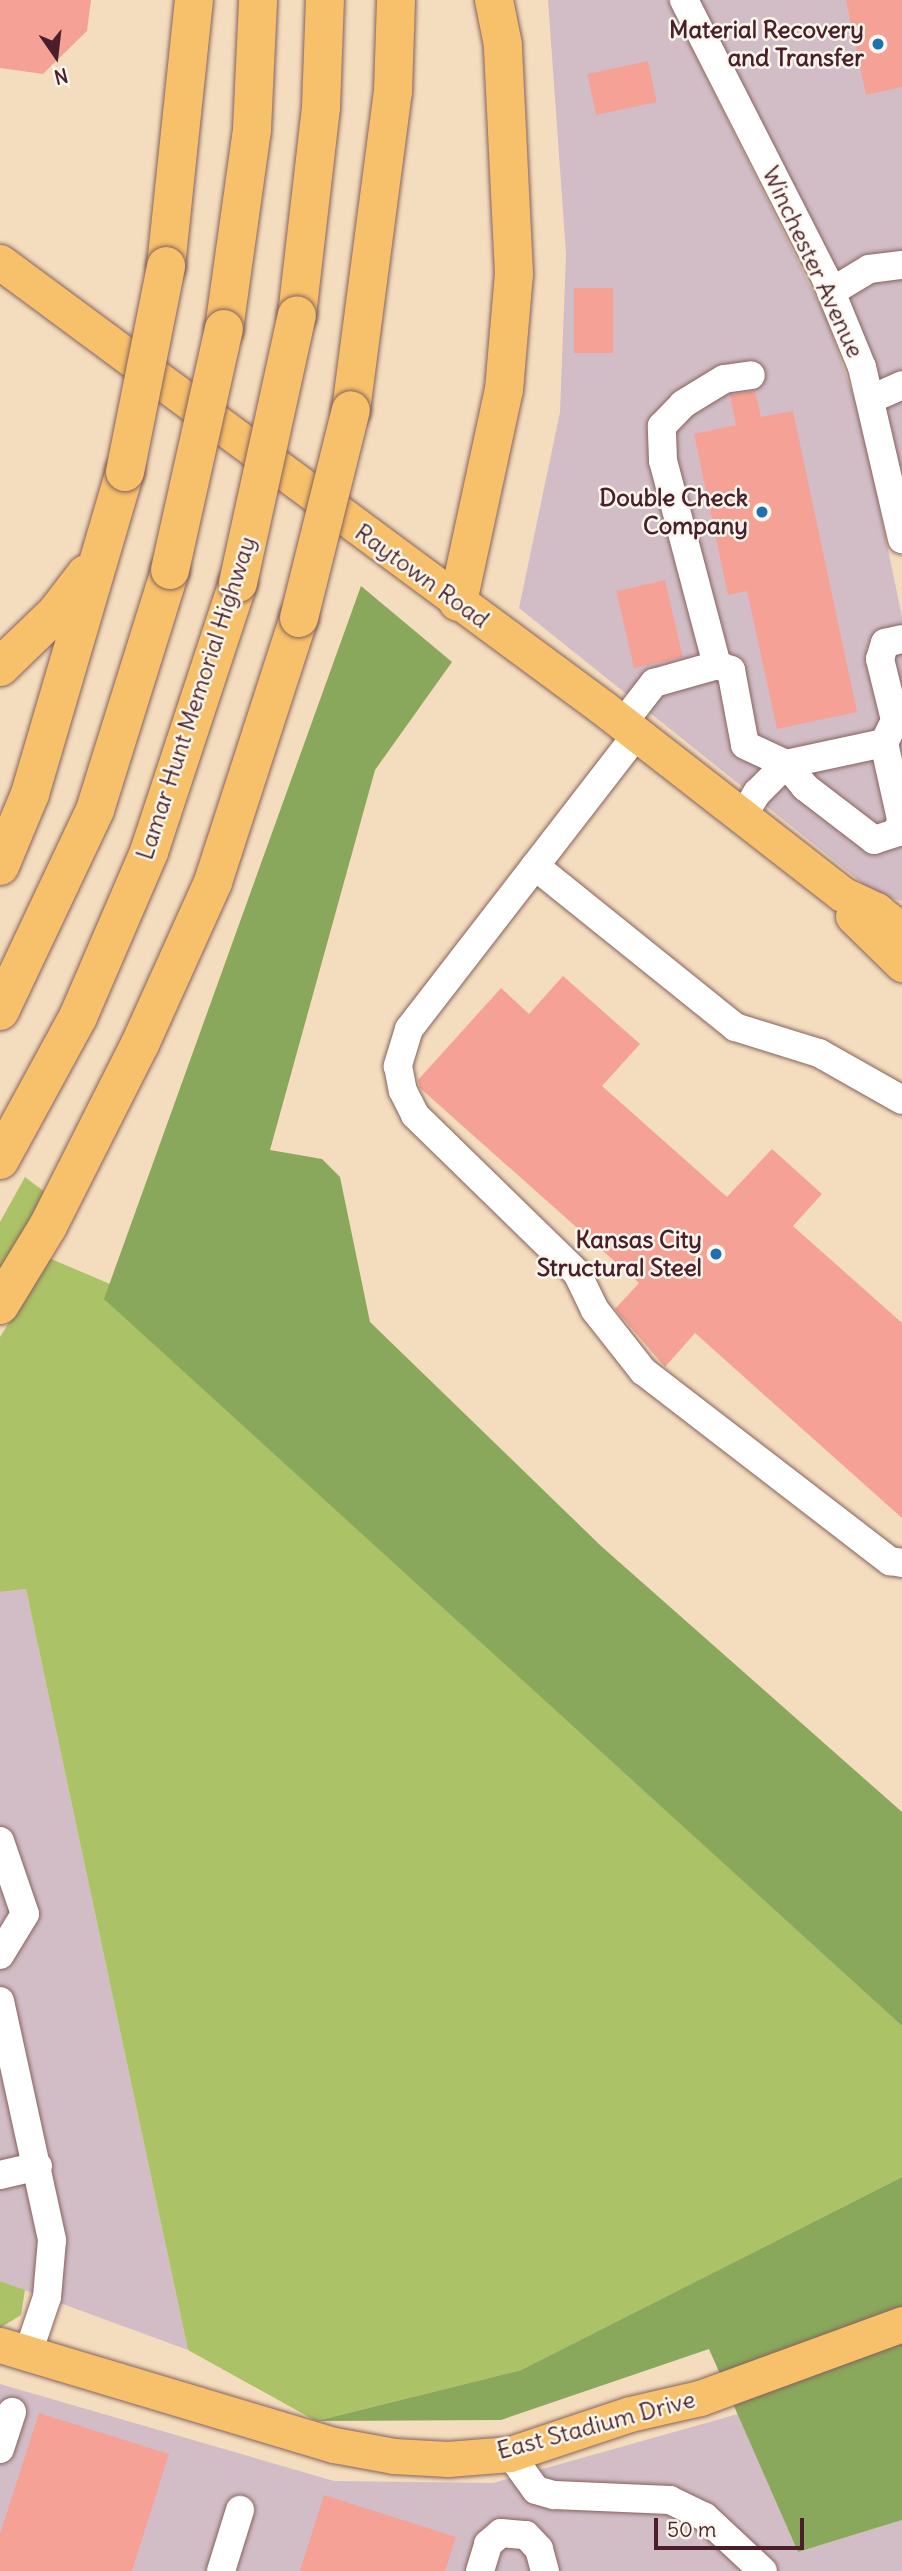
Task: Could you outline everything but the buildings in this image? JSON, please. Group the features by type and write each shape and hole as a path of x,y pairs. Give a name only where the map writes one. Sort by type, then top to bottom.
{"highway":[{"path":"0,866 30,794 97,559 125,472 166,266 194,0"},
{"path":"0,1011 95,810 170,570 224,329 252,129 258,0"},
{"name":"Lamar Hunt Memorial Highway","path":"0,1160 78,1017 149,852 238,583 297,315 321,107 325,0"},
{"path":"0,1305 48,1226 140,1045 213,882 299,618 351,410 393,92 396,0"},
{"path":"457,602 503,390 514,274 504,58 494,0"},
{"path":"0,667 56,613 97,559"}],"main road":[{"name":"Raytown Road","path":"0,262 630,729 842,894 893,918"},
{"name":"Raytown Road","path":"842,894 856,922 902,964"},
{"name":"East Stadium Drive","path":"14,2349 334,2445 407,2457 510,2454 630,2414 700,2398 902,2324"}],"street":[{"name":"Winchester Avenue","path":"684,0 831,292 871,399 893,447 902,539"},
{"path":"831,292 870,269 902,265"},
{"path":"717,665 663,461 662,426 683,404 724,379 751,375"},
{"path":"871,399 902,385"},
{"path":"902,639 885,643 880,659 895,720 884,743 901,819 898,832 887,839 874,840 805,787 786,764 745,745 731,670 717,665 654,683 630,729 535,866 409,1029 398,1066 402,1091 415,1115 577,1273 595,1310 643,1371 890,1561 902,1563"},
{"path":"743,816 757,793 786,764 884,743"},
{"path":"535,866 736,1027 818,1053 902,1100"},
{"path":"0,1841 25,1914 0,1955"},
{"path":"0,2001 52,2240 47,2297 14,2349"},
{"path":"0,2175 38,2166"},
{"path":"0,2449 12,2412"},
{"path":"510,2454 536,2490 554,2495 670,2500 705,2517 763,2571"},
{"path":"221,2571 240,2510"},
{"path":"480,2571 488,2544 501,2533 526,2535 540,2549 545,2571"}],"shaded area":[{"path":"548,0 668,0 827,320 861,418 902,617 902,901 876,894 519,608 560,412 566,254"},
{"path":"695,0 902,0 902,483 888,417 843,281"},
{"path":"26,1589 188,2350 0,2281 0,1592"},
{"path":"0,2384 334,2481 493,2483 738,2414 798,2552 902,2520 902,2571 0,2571"}],"green space":[{"path":"361,586 452,662 375,770 270,1150 322,1159 340,1177 370,1322 601,1546 902,1812 902,2026 104,1299"},
{"path":"25,1177 46,1193 0,1272 0,1222"},
{"path":"49,1258 110,1284 105,1299 902,2026 902,2177 521,2370 316,2421 188,2350 26,1589 0,1592 0,1337"},
{"path":"902,2177 902,2520 798,2552 709,2349 501,2420 316,2421 521,2370"},
{"path":"0,2281 25,2290 21,2315 0,2328"}],"place":[{"name":"Material Recovery and Transfer","path":"878,44"},
{"name":"Double Check Company","path":"762,512"},
{"name":"Kansas City Structural Steel","path":"716,1254"}]}
